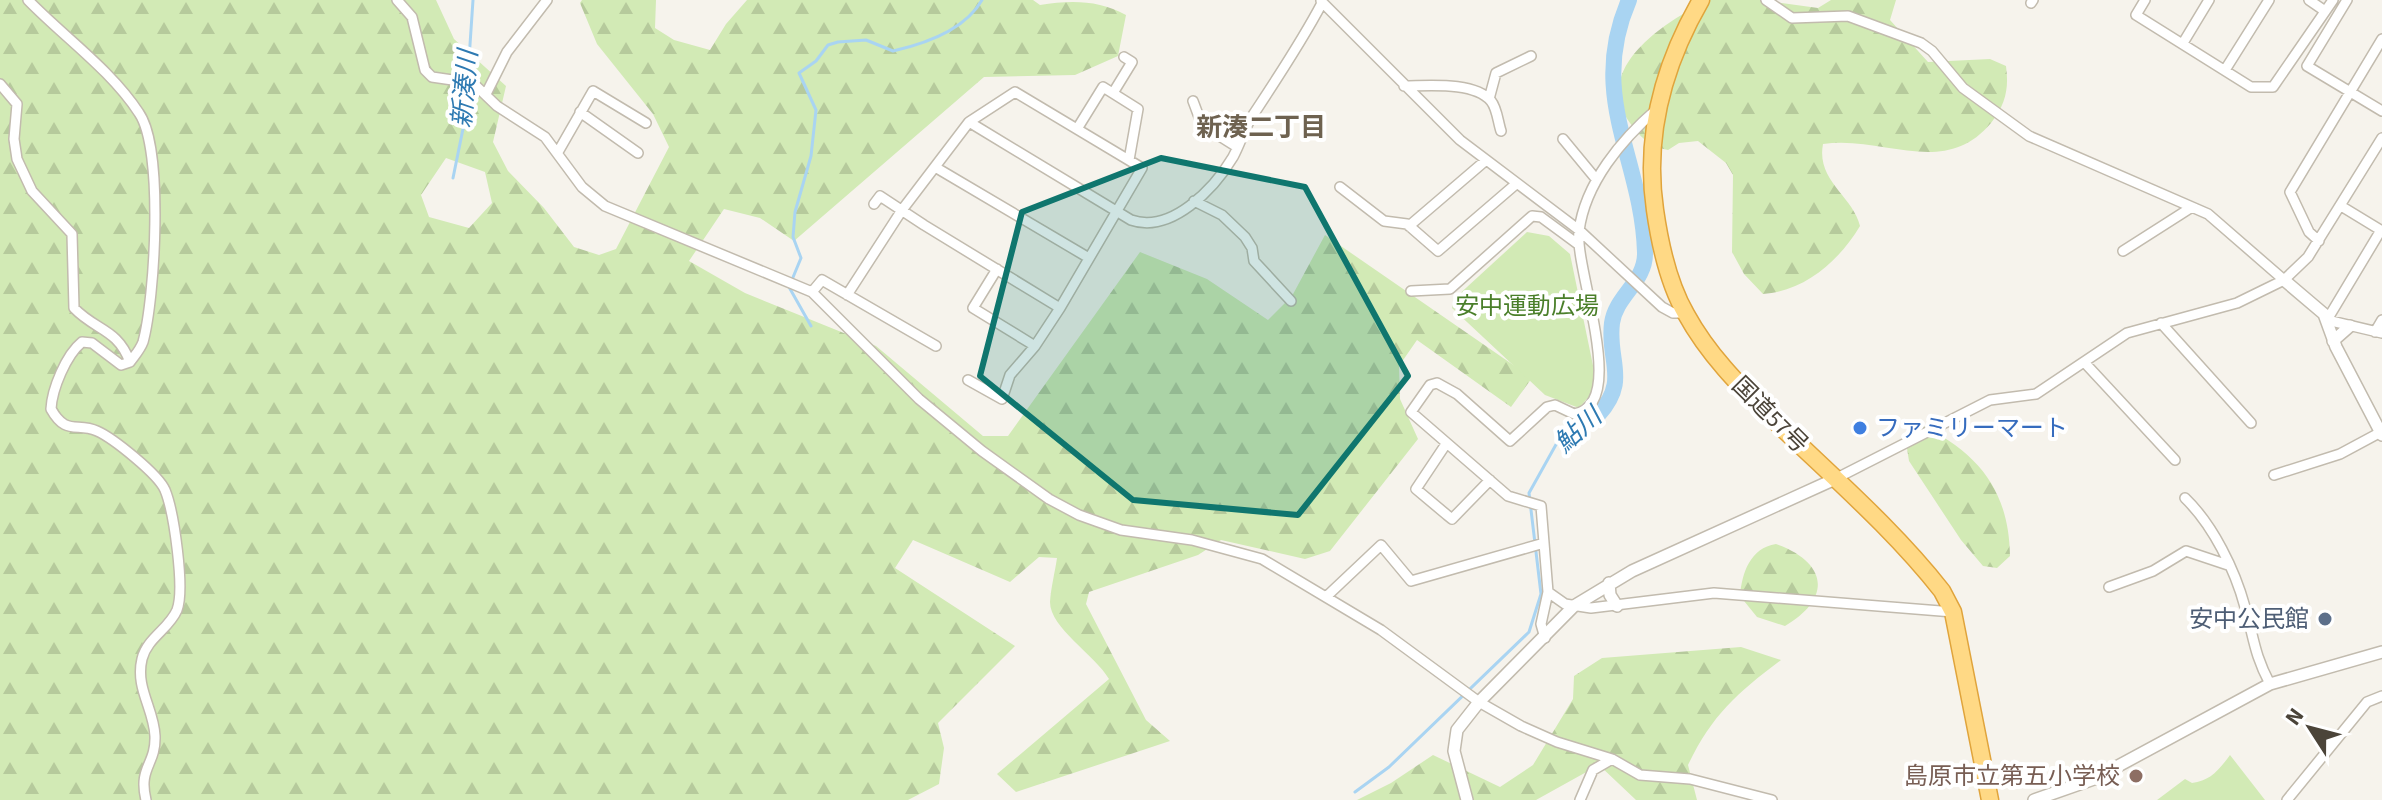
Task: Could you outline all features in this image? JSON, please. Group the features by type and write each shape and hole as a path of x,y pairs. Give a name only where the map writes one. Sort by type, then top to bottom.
{"highway":[{"name":"国道57号","path":"1701,0 1675,51 1657,109 1651,162 1653,196 1664,257 1685,313 1734,381 1929,575 1953,612 1990,800"}],"street":[{"path":"28,0 126,97 149,130 154,179 151,285 143,341 130,362 121,365 92,343 82,342 73,349 52,399 51,409 65,425 100,432 150,468 163,486 170,506 180,595 171,619 143,655 139,674 155,733 154,751 142,775 146,800"},
{"path":"397,0 412,17 425,70 443,81 469,83 497,106 545,137 582,187 605,206 812,292 919,399 982,451 1049,499 1079,515 1121,530 1192,540 1262,559 1381,630 1476,699 1557,742 1612,759 1640,775 1690,779 1752,799 1772,800"},
{"path":"486,94 507,52 547,0"},
{"path":"1766,0 1792,18 1848,16 1908,36 1932,51 1963,88 2029,136 2192,207 2220,224 2317,306 2327,320 2333,341 2382,434 2340,454 2274,475"},
{"path":"2145,0 2136,15 2251,87 2273,87 2333,0"},
{"path":"2183,43 2209,0"},
{"path":"2225,70 2269,0"},
{"path":"2309,0 2325,11"},
{"path":"2347,0 2307,66 2382,111"},
{"path":"969,122 1115,212 1142,224 1153,224 1179,213 1215,182 1321,2 1404,86 1485,161 1579,230 1667,312 1685,313"},
{"path":"2319,241 2309,232 2290,192 2382,39"},
{"path":"1501,131 1489,99 1496,73 1531,56"},
{"path":"1113,93 1132,62 1124,57"},
{"path":"0,84 17,104 14,139 17,159 32,191 72,234 74,308 114,335 123,344 130,362"},
{"path":"1404,86 1469,90 1489,99"},
{"path":"1077,129 1103,87 1138,109 1129,160"},
{"path":"558,152 590,94 596,91 646,123"},
{"path":"847,295 902,210 969,122 1015,92 1142,168 1060,308 1035,346 1010,375 1002,399 968,380"},
{"path":"1193,101 1202,125 1237,147"},
{"path":"1545,638 1541,624 1548,592 1539,544 1541,506 1511,498 1411,413 1433,383 1457,394 1510,441 1547,407 1555,405 1579,414 1594,400 1601,371 1579,230 1596,179 1657,109"},
{"path":"580,112 638,153"},
{"path":"1467,800 1454,751 1455,738 1463,720 1476,699 1545,638 1574,606 1609,583 1835,479 1990,400 2036,394 2127,333 2237,303 2284,280 2300,267 2319,241 2382,138"},
{"path":"1563,139 1596,179"},
{"path":"1409,226 1485,161"},
{"path":"935,167 1089,258"},
{"path":"1340,187 1384,221 1409,226 1435,250 1440,250 1516,184"},
{"path":"874,204 880,196 1060,308"},
{"path":"1194,201 1222,215 1245,237 1252,248 1254,261 1291,301"},
{"path":"2327,320 2381,230 2341,206"},
{"path":"2123,251 2192,207"},
{"path":"1411,291 1450,289 1532,216 1541,217 1579,245"},
{"path":"997,269 968,306 1035,346"},
{"path":"812,292 822,280 936,346"},
{"path":"2327,320 2378,332 2382,320"},
{"path":"2161,323 2251,423"},
{"path":"2333,341 2350,326"},
{"path":"2084,362 2175,460"},
{"path":"1446,444 1416,489 1447,515 1452,519 1490,480"},
{"path":"2185,498 2209,527 2228,565 2245,606 2253,648 2270,684"},
{"path":"1327,596 1381,545 1411,581 1539,544"},
{"path":"2109,587 2153,571 2186,551 2228,565"},
{"path":"1609,583 1610,595 1617,606"},
{"path":"1548,592 1565,604 1574,606 1617,606 1714,593 1953,612"},
{"path":"2034,800 2094,779 2270,684 2382,652"},
{"path":"2287,800 2367,702 2382,696"},
{"path":"1580,800 1593,770 1612,759"}],"highlighted area":[{"path":"1161,158 1305,187 1408,376 1298,515 1133,500 980,376 1022,212"}],"green space":[{"path":"0,0 436,0 454,39 506,86 493,142 508,171 544,208 574,247 599,255 616,249 669,147 653,114 597,44 580,3 582,0 656,0 655,28 674,40 710,50 726,24 747,0 1033,0 1040,5 1074,2 1106,6 1126,15 1118,56 1075,75 984,77 794,241 760,218 724,209 689,261 745,293 876,346 983,436 1008,436 1140,252 1207,279 1268,320 1292,296 1325,235 1532,378 1511,407 1417,340 1399,366 1400,399 1418,439 1330,551 1305,559 1221,540 1198,555 1089,592 1086,604 1146,720 1170,741 1016,792 997,774 1109,679 1057,622 1052,612 1050,602 1057,558 1039,557 1010,582 913,540 895,568 1015,646 938,723 944,748 939,784 908,800 0,800","holes":["446,158 485,172 492,203 469,228 429,217 421,195"]},
{"path":"1708,0 1760,0 1818,8 1831,0 1896,0 1890,20 1928,62 1990,59 2006,66 2007,89 2003,102 1991,123 1973,140 1954,149 1933,152 1846,143 1823,144 1825,168 1860,226 1842,251 1819,272 1793,287 1763,294 1744,274 1732,252 1733,175 1726,163 1698,141 1679,143 1668,150 1651,144 1630,123 1620,103 1620,84 1626,65 1639,49 1673,20"},
{"name":"安中運動広場","path":"1527,232 1549,236 1570,254 1596,380 1592,393 1579,408 1545,395 1452,308 1455,298"},
{"path":"1919,424 1958,447 1986,476 1996,493 2004,511 2010,556 1997,568 1983,566 1961,540 1909,461 1906,442 1911,425"},
{"path":"1776,544 1806,560 1818,581 1811,604 1785,626 1757,617 1740,596 1749,563 1767,546"},
{"path":"1741,647 1781,660 1727,706 1697,747 1688,765 1697,800 1636,800 1599,765 1536,800 1357,800 1391,783 1433,755 1500,787 1533,765 1573,699 1574,676 1602,658"},
{"path":"2230,755 2265,800 2157,800 2185,779 2192,783 2209,777"}],"waterway":[{"name":"新湊川","path":"453,178 465,119 473,0"},
{"path":"811,326 789,287 801,258 793,237 795,212 811,156 816,110 799,73 816,61 828,45 838,42 866,40 893,51 930,40 965,20 982,0"},
{"name":"鮎川","path":"1598,415 1608,403 1615,381 1612,323 1619,304 1641,272 1645,252 1642,218 1620,127 1613,67 1618,35 1629,0"},
{"name":"鮎川","path":"1355,792 1389,767 1529,632 1541,594 1529,493 1558,441 1598,415"}],"place":[{"name":"ファミリーマート","path":"1860,428"},
{"name":"安中公民館","path":"2325,619"},
{"name":"島原市立第五小学校","path":"2136,776"}],"district":[{"name":"新湊二丁目","path":"1261,127"}]}
